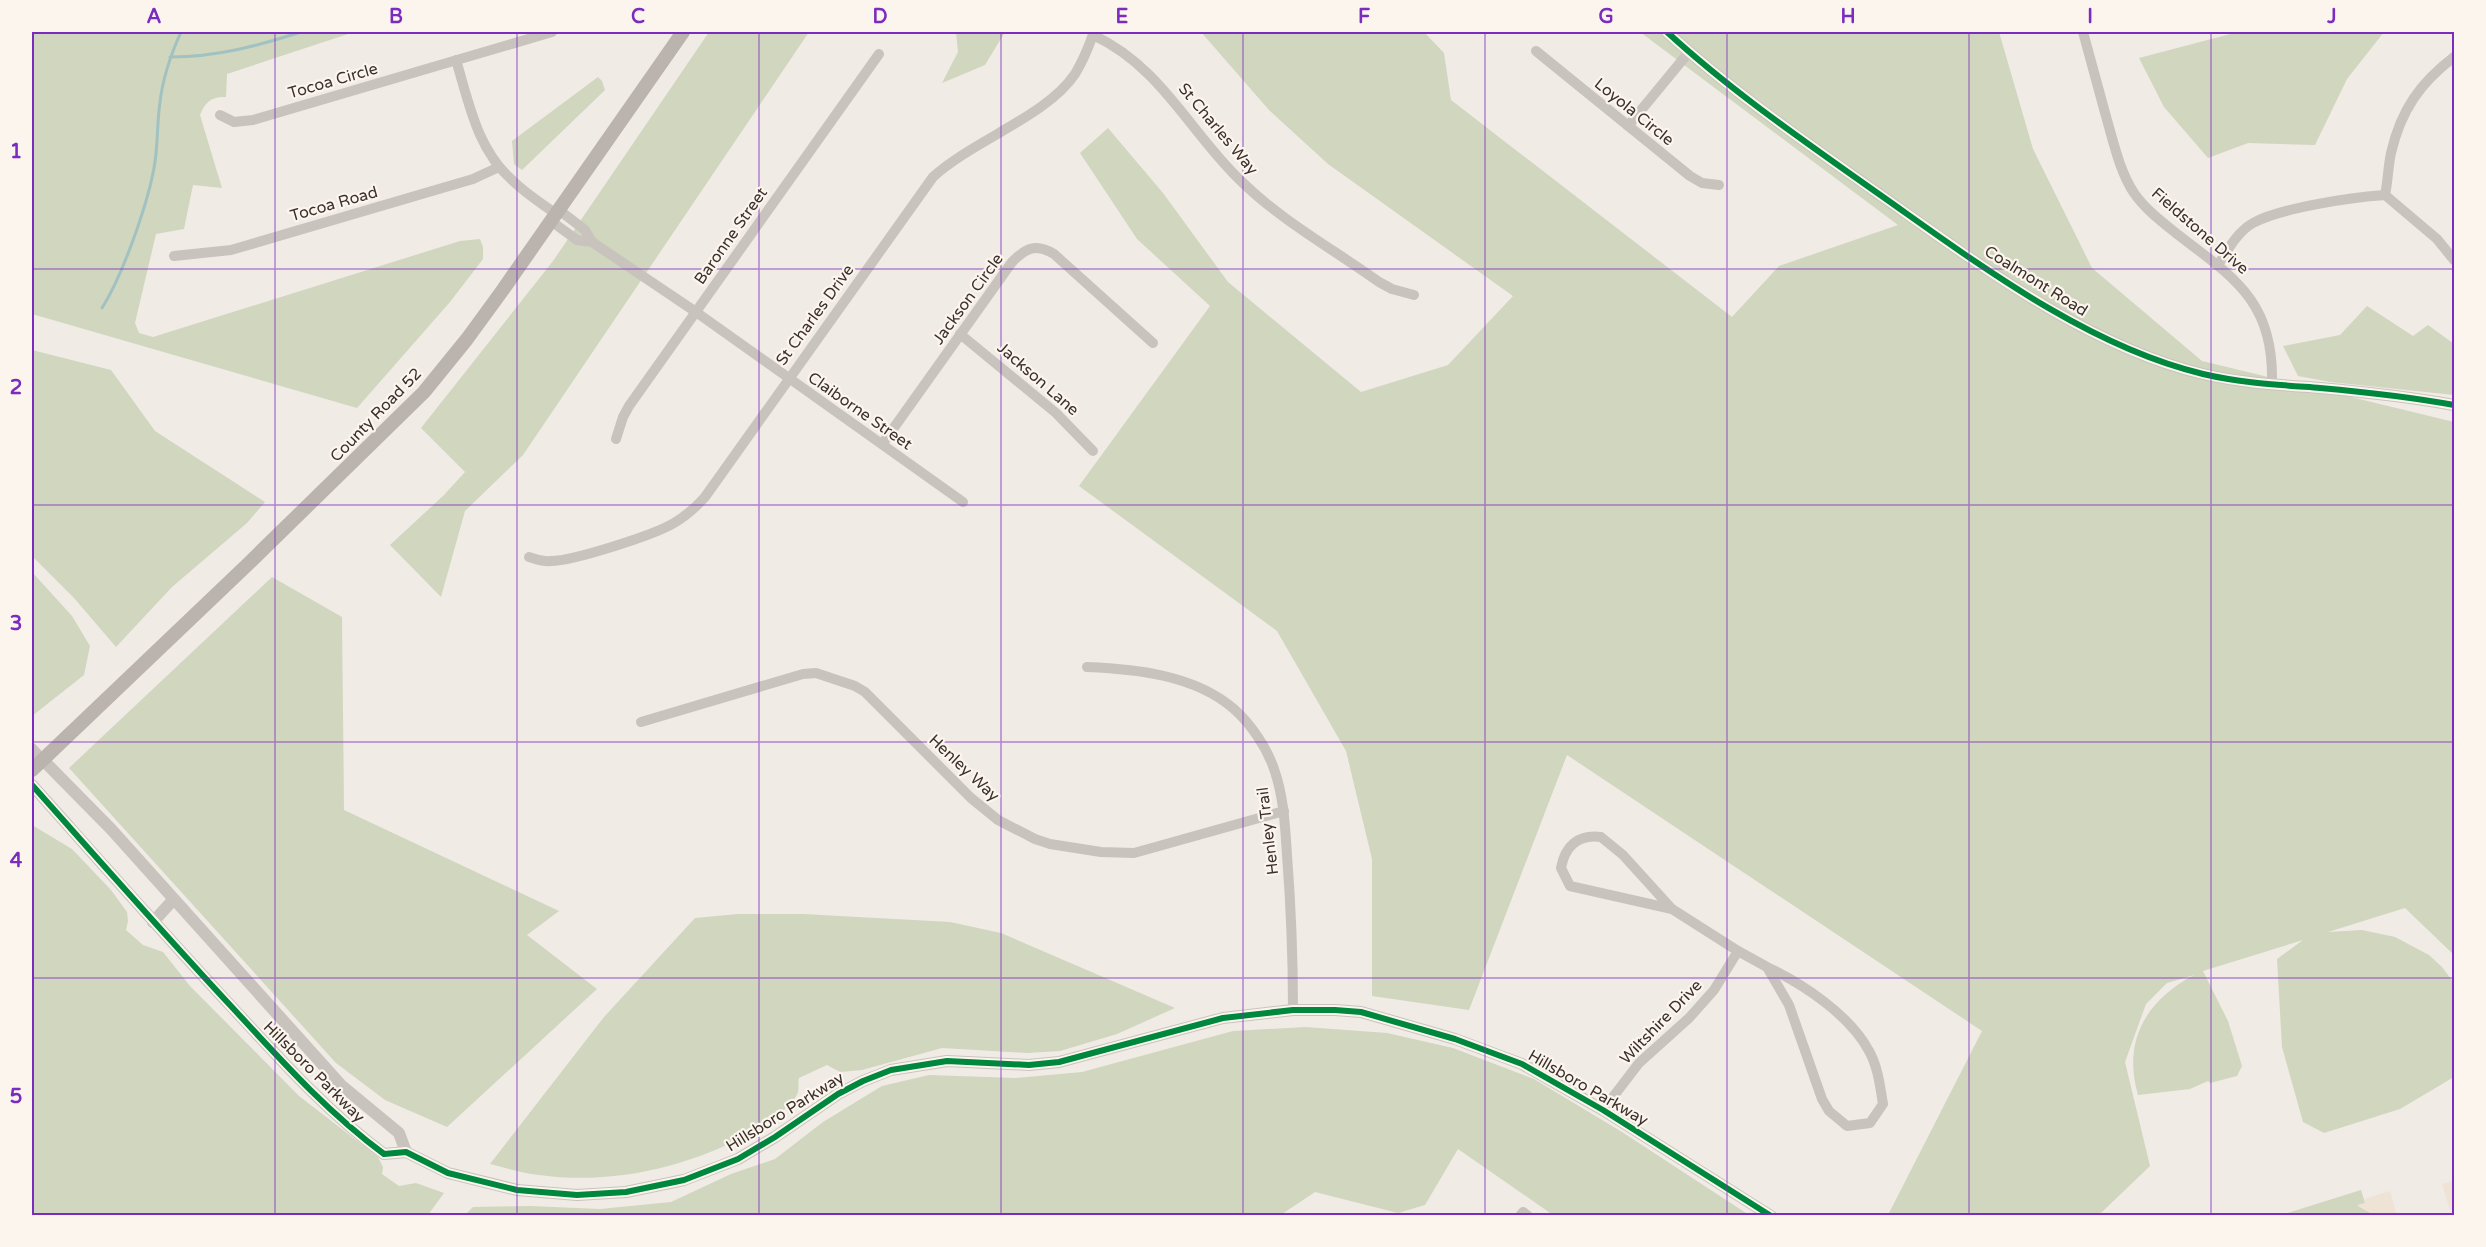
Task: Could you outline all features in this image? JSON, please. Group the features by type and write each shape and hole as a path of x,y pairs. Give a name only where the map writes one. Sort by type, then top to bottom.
{"main road":[{"name":"County Road 52","path":"32,770 424,392 467,339 682,32"}],"street":[{"name":"Tocoa Circle","path":"220,115 228,121 253,120 552,32"},
{"name":"Coalmont Road","path":"1667,32 1762,110 1908,214 2075,323 2122,346 2162,362 2203,374 2454,405"},
{"name":"Fieldstone Drive","path":"2084,32 2117,154 2134,193 2155,216 2235,279 2255,305 2267,335 2272,358 2272,384"},
{"name":"St Charles Way","path":"1093,33 1131,60 1165,90 1227,167 1258,197 1379,282 1414,296"},
{"name":"St Charles Drive","path":"529,557 541,561 556,561 655,532 681,519 705,496 933,177 962,154 1051,99 1075,73 1093,33"},
{"name":"Loyola Circle","path":"1536,51 1690,176 1702,183 1719,185"},
{"path":"1628,126 1689,52"},
{"name":"Baronne Street","path":"616,439 629,406 879,54"},
{"path":"2385,195 2391,153 2402,118 2413,97 2432,74 2454,57"},
{"name":"Claiborne Street","path":"456,60 477,128 499,167 555,215 577,240 592,242 696,312 963,502"},
{"name":"Tocoa Road","path":"174,256 231,250 473,179 499,167"},
{"path":"2218,265 2236,238 2252,224 2270,216 2357,196 2385,195 2437,239 2454,261"},
{"name":"Jackson Circle","path":"883,443 1012,262 1021,253 1035,246 1054,254 1153,343"},
{"name":"Jackson Lane","path":"960,334 1056,412 1093,451"},
{"name":"Henley Trail","path":"1088,666 1128,669 1160,675 1207,692 1233,708 1245,720 1268,755 1275,770 1284,812 1293,952 1293,1010"},
{"name":"Henley Way","path":"641,722 803,674 816,674 855,686 865,692 971,798 998,820 1050,844 1101,852 1134,853 1284,812"},
{"name":"Hillsboro Parkway","path":"32,748 111,829 341,1085 399,1133 406,1152"},
{"name":"Hillsboro Parkway","path":"32,785 153,921 311,1092 360,1136 384,1154 406,1152 448,1173 517,1190 577,1195 626,1192 684,1180 738,1159 782,1133 838,1094 891,1070 947,1061 1023,1065 1059,1062 1208,1021 1293,1010 1361,1012 1455,1039 1522,1064 1603,1110 1771,1215"},
{"path":"1672,909 1570,886 1561,868 1566,850 1582,838 1601,837 1623,855 1672,909 1738,951 1779,973 1830,1007 1851,1026 1875,1065 1883,1104 1870,1122 1847,1126 1829,1111 1812,1073 1789,1005 1767,967"},
{"path":"153,921 173,900"},
{"name":"Wiltshire Drive","path":"1603,1110 1640,1063 1689,1018 1714,990 1738,951"}],"green space":[{"path":"32,32 354,32 227,74 226,97 210,101 200,115 222,188 193,185 184,229 156,234 135,323 139,333 153,337 460,241 480,239 483,259 450,302 357,408 32,314"},
{"path":"709,32 809,32 523,455 465,511 441,597 390,545 444,495 465,472 421,428 553,261"},
{"path":"956,32 1005,32 985,65 942,83 958,52"},
{"path":"1201,32 1424,32 1444,53 1451,100 1732,317 1779,266 1898,225 1640,32 1999,32 2033,149 2092,268 2202,361 2454,422 2454,955 2405,908 2328,932 2362,930 2395,937 2429,955 2442,967 2454,983 2454,1077 2400,1109 2324,1133 2303,1122 2282,1047 2277,959 2303,940 2203,971 2228,1021 2242,1066 2237,1076 2210,1083 2208,1081 2190,1089 2138,1095 2133,1057 2136,1039 2142,1024 2151,1009 2163,997 2194,975 2167,983 2146,1004 2125,1062 2150,1166 2102,1212 2093,1216 1888,1215 1982,1031 1567,755 1469,1010 1372,996 1372,859 1346,751 1277,631 1079,486 1210,306 1137,239 1080,153 1108,128 1163,193 1228,282 1361,392 1448,365 1513,296 1328,164 1269,110"},
{"path":"2238,32 2384,32 2347,79 2315,145 2248,143 2208,158 2164,107 2139,58"},
{"path":"598,77 605,90 522,170 514,164 512,141"},
{"path":"2367,306 2413,336 2428,325 2454,344 2454,395 2330,382 2298,376 2283,346 2340,335"},
{"path":"32,350 111,370 155,431 265,502 247,523 172,587 116,647 74,598 32,556"},
{"path":"32,572 72,616 90,646 84,675 32,716"},
{"path":"272,577 342,617 344,810 559,911 527,935 597,989 447,1127 385,1100 336,1063 69,768"},
{"path":"32,825 72,849 111,890 127,912 126,930 143,945 163,952 190,986 299,1096 378,1157 383,1167 382,1174 399,1186 416,1183 444,1193 428,1215 32,1215"},
{"path":"738,914 803,914 950,922 1001,933 1175,1008 1117,1034 1060,1051 1027,1053 942,1048 862,1070 840,1072 827,1065 799,1078 798,1092 791,1103 756,1130 701,1156 648,1171 593,1178 566,1178 533,1174 490,1164 604,1017 695,918"},
{"path":"1306,1027 1387,1033 1453,1048 1534,1079 1622,1132 1749,1215 1553,1215 1458,1149 1425,1205 1398,1213 1315,1192 1279,1216 465,1215 473,1207 530,1206 600,1209 671,1202 731,1174 775,1159 823,1122 882,1086 929,1075 1016,1078 1082,1072 1233,1031"},
{"path":"2361,1190 2365,1203 2358,1206 2374,1215 2278,1216"}],"shaded area":[{"path":"2453,1181 2454,1209 2450,1210 2442,1184"},
{"path":"2390,1191 2397,1215 2374,1215 2357,1205 2365,1203 2364,1199"}],"waterway":[{"path":"102,308 126,258 147,197 155,162 163,84 181,32"},
{"path":"170,57 237,50 301,32"}],"cycle path":[{"path":"1667,32 1768,115 1951,245 2032,298 2116,343 2159,361 2217,377 2387,395 2454,405"},
{"path":"32,785 205,978 285,1064 342,1120 384,1154 406,1152 448,1173 517,1190 577,1195 626,1192 684,1180 738,1159 838,1094 891,1070 947,1061 1029,1065 1059,1062 1223,1018 1293,1010 1335,1010 1361,1012 1455,1039 1522,1064 1603,1110 1771,1216"}]}
